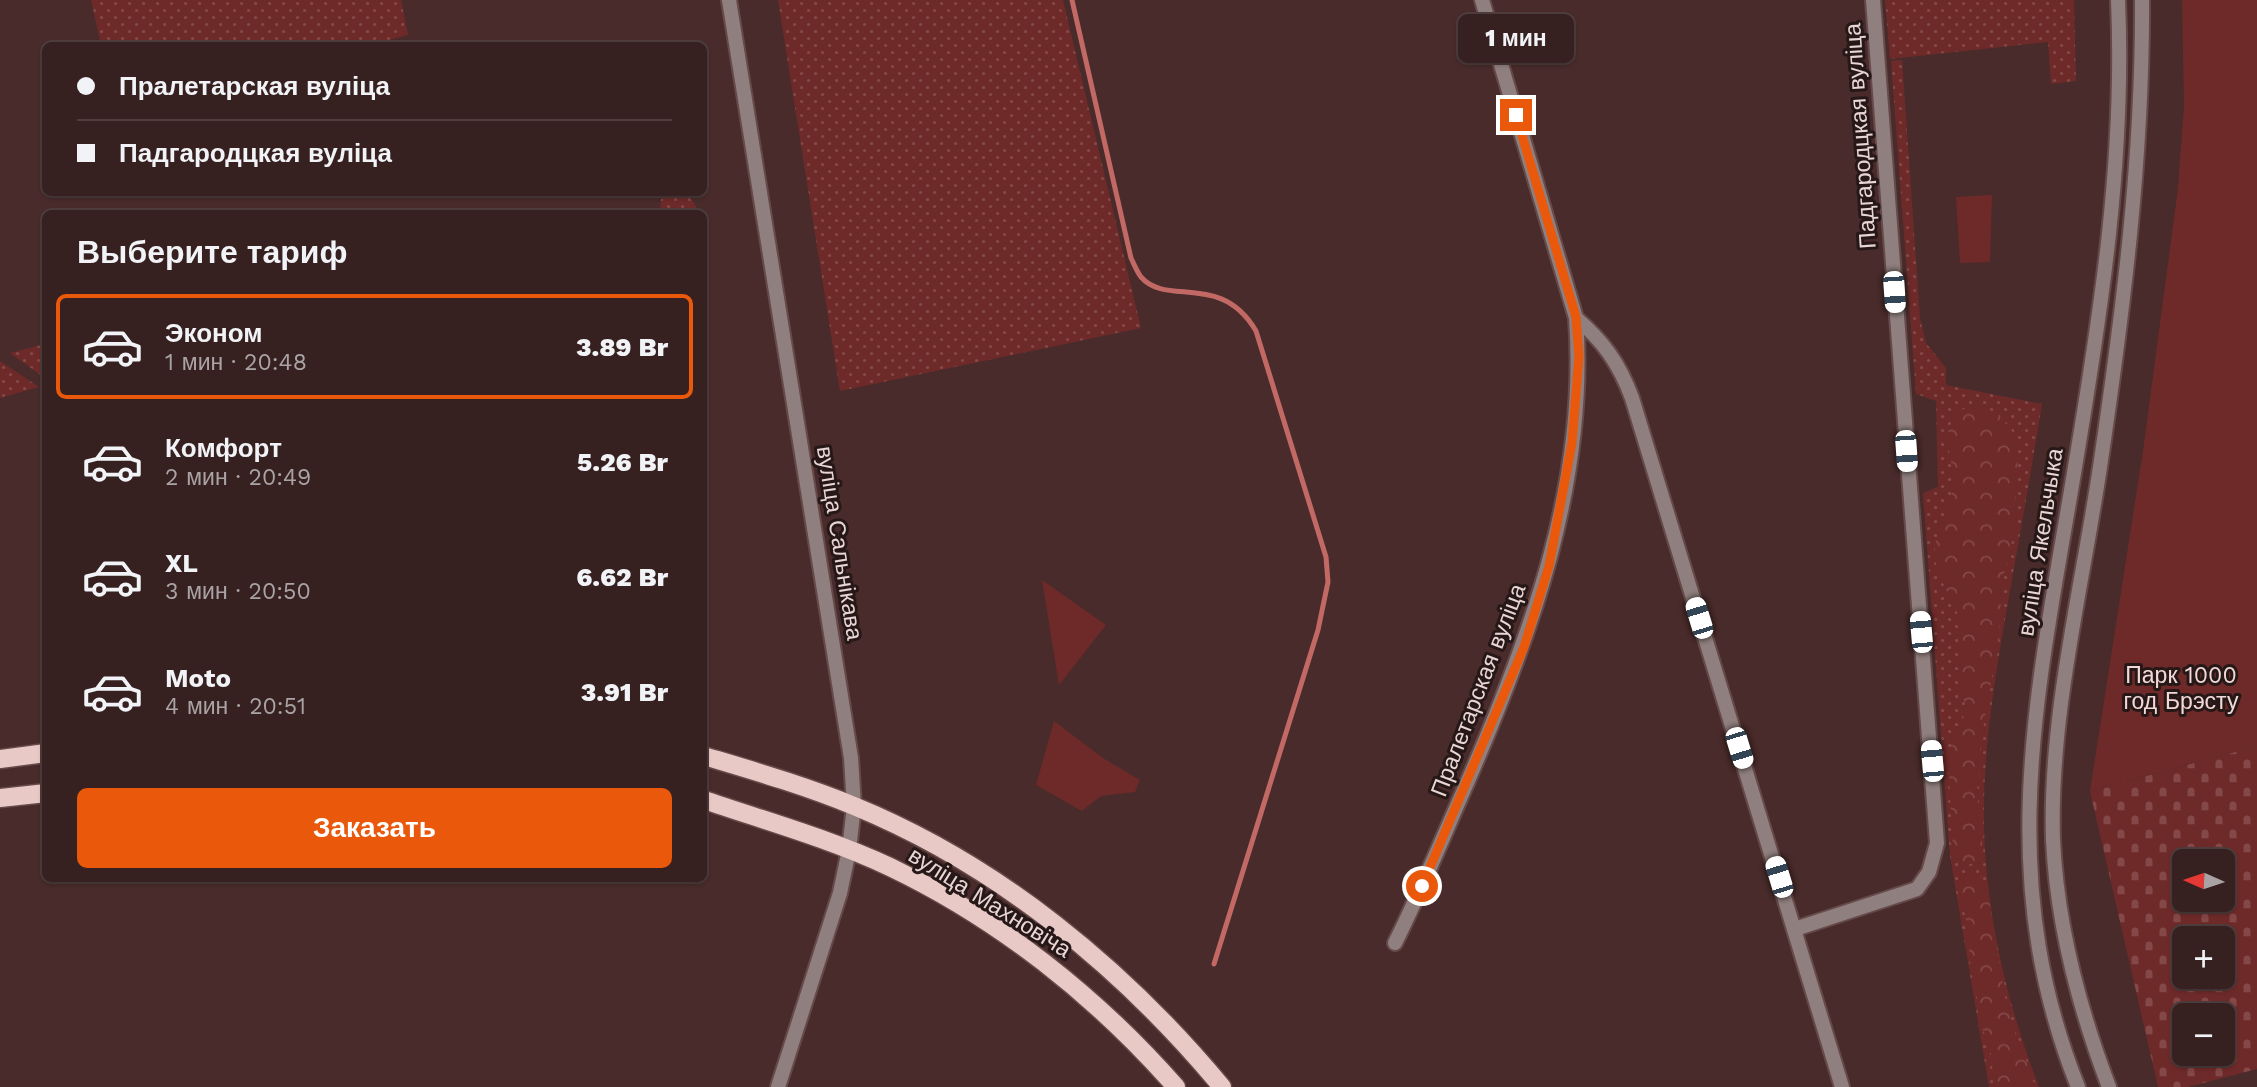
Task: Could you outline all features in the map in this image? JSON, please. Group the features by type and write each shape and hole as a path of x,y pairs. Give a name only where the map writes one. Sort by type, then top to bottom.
{"main road":[{"path":"0,759 42,754"},
{"name":"вуліца Махновіча","path":"707,757 854,806 936,846 1043,914 1148,1005 1222,1087"},
{"path":"0,798 42,793"},
{"name":"вуліца Махновіча","path":"707,801 849,849 936,892 1034,956 1103,1011 1176,1087"}],"street":[{"name":"вуліца Сальнікава","path":"729,0 851,758 854,806 840,893 778,1087"},
{"path":"1482,0 1576,317 1607,346 1620,368 1632,398 1842,1087"},
{"name":"Падгародцкая вуліца","path":"1794,929 1917,889 1929,872 1937,843 1873,0"},
{"name":"вуліца Якельчыка","path":"2078,1087 2051,1005 2035,930 2028,849 2028,788 2041,679 2091,376 2110,233 2119,119 2118,0"},
{"name":"вуліца Якельчыка","path":"2109,1087 2085,1017 2063,928 2054,860 2054,794 2064,691 2128,263 2138,153 2142,0"},
{"name":"Пралетарская вуліца","path":"1395,943 1505,694 1542,592 1560,515 1572,443 1579,356 1576,317"}],"green space":[{"path":"91,0 401,0 408,35 382,42 100,42"},
{"path":"778,0 1063,0 1141,328 840,391"},
{"path":"1885,0 2074,0 2076,81 2051,84 2048,42 1890,59"},
{"name":"Парк 1000 год Брэсту","path":"2182,0 2257,0 2257,746 2090,791 2143,451 2178,188 2184,105"},
{"path":"1902,60 1920,318 1926,343 1946,368 1946,385 2042,404 2002,638 1984,789 1985,850 1991,911 2010,1000 2039,1087 1989,1087 1950,856 1923,493 1938,487 1936,401 1916,394 1891,61"},
{"path":"1992,195 1990,262 1960,263 1956,197"},
{"path":"688,196 695,204 696,210 660,210 661,199"},
{"path":"42,345 42,376 10,353"},
{"path":"0,361 39,387 0,398"},
{"path":"1976,406 1995,412 2011,429 2018,448 2015,482 2017,520 2002,583 1999,636 1983,729 1977,792 1983,851 1978,862 1967,865 1957,860 1953,847 1948,760 1951,745 1965,712 1959,679 1962,628 1936,566 1935,547 1952,494 1949,427 1961,410"},
{"path":"1042,580 1106,625 1059,685"},
{"path":"1054,721 1103,758 1140,780 1135,792 1101,796 1082,811 1036,785"},
{"path":"2257,746 2257,1069 2188,1087 2158,1087 2090,791"},
{"path":"1971,874 1981,876 1987,886 2007,1008 2036,1087 1994,1087 1991,1054 1978,1014 1976,983 1970,962 1967,924 1960,892 1962,880"}],"waterway":[{"path":"1072,0 1131,258 1141,277 1152,285 1165,290 1211,295 1227,301 1242,313 1256,331 1326,557 1328,582 1318,630 1214,964"}],"route":[{"path":"1422,886 1524,647 1549,566 1572,443 1579,356 1576,317 1516,115"}]}
